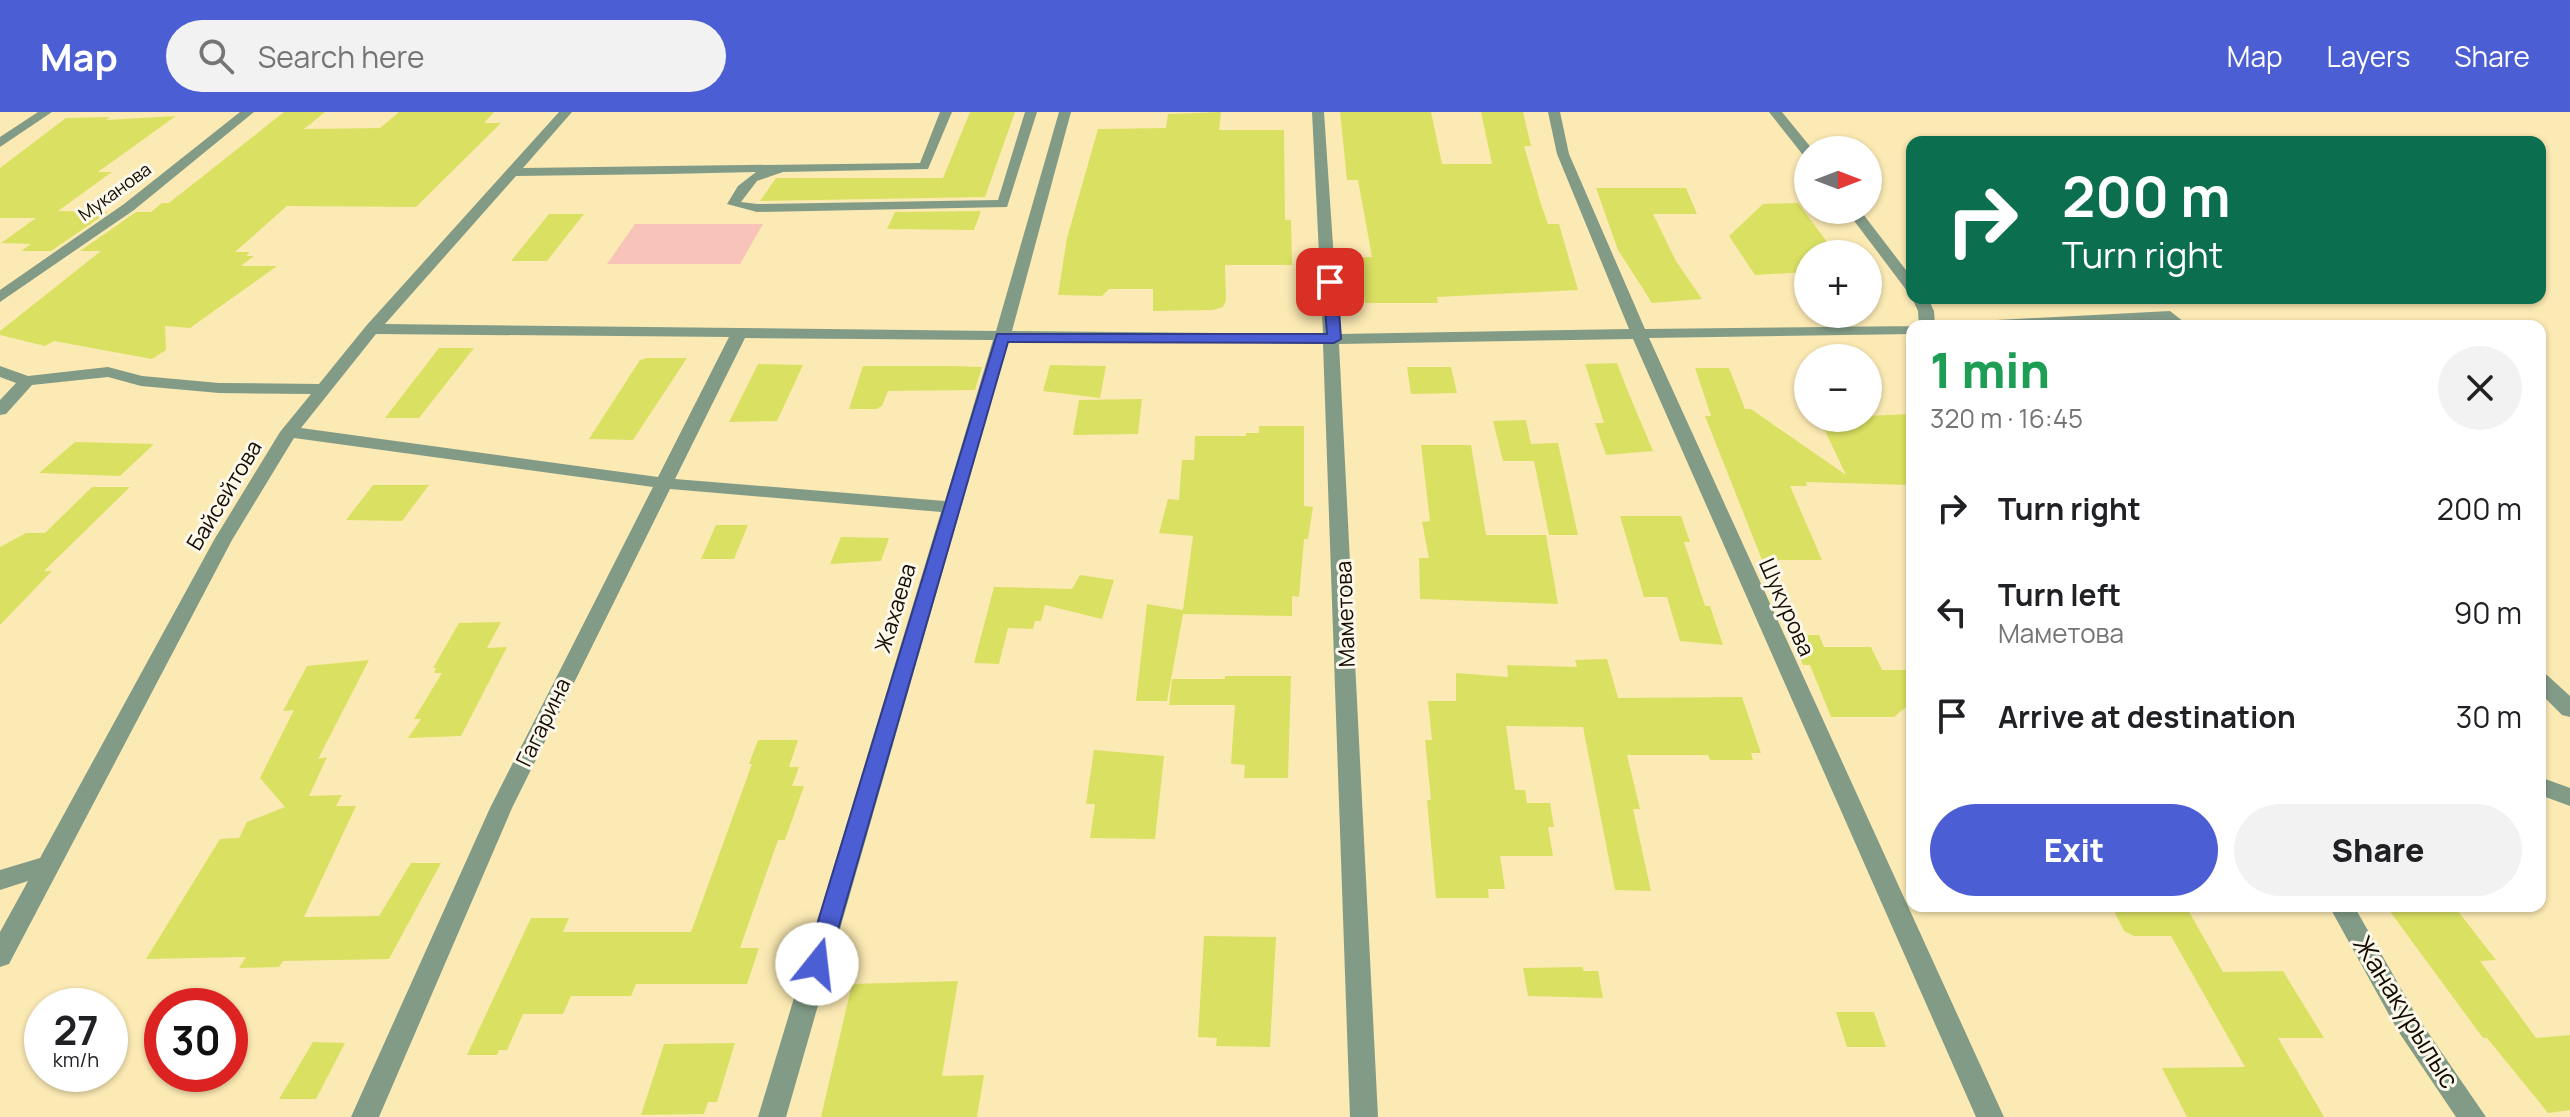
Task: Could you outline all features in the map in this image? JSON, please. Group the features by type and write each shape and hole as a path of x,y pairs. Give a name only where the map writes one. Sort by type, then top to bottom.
{"street":[{"path":"0,143 46,112"},
{"name":"Муканова","path":"0,297 129,207 248,112"},
{"name":"Байсейтова","path":"0,956 223,540 289,432 372,329 566,112"},
{"name":"Жахаева","path":"772,1117 1002,337 1065,112"},
{"name":"Маметова","path":"1318,112 1334,339 1353,910 1364,1117"},
{"name":"Шукурова","path":"1554,112 1563,154 1638,331 1990,1117"},
{"path":"1775,112 1795,136"},
{"path":"512,172 668,170"},
{"path":"1864,224 1906,280"},
{"path":"2093,320 2170,316 2174,320"},
{"path":"372,329 1334,339 1638,331 1906,329"},
{"name":"Гагарина","path":"365,1117 501,808 661,483 738,335"},
{"path":"0,371 27,381 108,372 141,381 203,386 322,389"},
{"path":"0,410 27,381"},
{"path":"289,432 661,483 950,507"},
{"path":"2546,686 2570,709"},
{"path":"2546,788 2570,797"},
{"path":"0,880 49,865"},
{"name":"Жанакурылыс","path":"2344,912 2407,1023 2472,1117"}],"lane":[{"path":"668,170 924,166 946,112"},
{"path":"784,168 753,176 743,184 733,204 757,208 1003,204 1031,112"}],"shaded area":[{"path":"635,224 763,224 740,264 607,264"}],"building":[{"path":"284,112 325,112 304,129 380,128 399,112 494,112 484,123 501,123 416,207 287,206 235,252 250,252 246,256 254,256 241,266 277,266 190,328 165,326 166,350 152,359 54,341 45,346 0,335 0,331 101,251 80,251 136,212 151,212 162,203 169,203"},
{"path":"970,112 1015,112 985,197 760,201 776,178 943,178"},
{"path":"1221,112 1219,130 1284,130 1285,220 1291,220 1292,265 1225,265 1226,300 1223,307 1213,310 1153,311 1153,289 1109,289 1102,296 1058,295 1067,238 1098,129 1166,128 1168,114"},
{"path":"1340,112 1431,112 1442,164 1492,164 1481,112 1523,112 1531,146 1524,146 1541,204 1548,224 1559,224 1578,290 1437,297 1438,303 1365,303 1360,257 1372,257 1358,180 1347,180"},
{"path":"176,116 98,172 112,172 58,211 108,212 51,251 21,251 31,244 1,243 36,218 0,218 0,168 66,118 110,117 106,120"},
{"path":"1596,188 1686,188 1697,214 1653,214 1676,261 1702,299 1652,303 1618,250"},
{"path":"1794,203 1794,224 1814,224 1826,240 1794,240 1794,273 1755,275 1729,236 1763,204"},
{"path":"981,211 974,230 887,229 895,212"},
{"path":"549,214 584,214 547,261 511,261"},
{"path":"439,348 474,348 419,418 385,418"},
{"path":"687,358 633,440 589,439 640,360"},
{"path":"1617,363 1653,451 1606,455 1595,423 1604,423 1585,364"},
{"path":"758,364 803,365 777,421 729,422"},
{"path":"1050,365 1106,366 1100,398 1043,391"},
{"path":"863,366 982,367 975,390 888,391 882,406 876,409 849,409"},
{"path":"1407,367 1451,367 1457,393 1411,394"},
{"path":"1695,368 1729,368 1745,409 1751,409 1846,475 1826,432 1882,432 1882,415 1906,414 1906,485 1806,482 1807,486 1790,486 1822,560 1762,560 1705,416 1711,416"},
{"path":"1142,399 1138,434 1073,435 1079,400"},
{"path":"1526,420 1531,444 1558,443 1578,535 1549,535 1534,461 1503,461 1493,421"},
{"path":"1259,426 1304,426 1304,506 1313,507 1308,539 1304,539 1299,597 1292,596 1292,616 1183,614 1167,701 1136,701 1147,604 1183,610 1193,536 1159,533 1168,499 1179,500 1182,460 1194,460 1195,436 1246,436 1246,433 1259,433"},
{"path":"75,442 154,444 120,476 39,473"},
{"path":"1421,445 1471,445 1486,535 1546,535 1558,604 1420,599 1419,558 1429,558 1422,522 1430,521"},
{"path":"373,485 429,485 402,521 346,520"},
{"path":"92,487 130,487 44,571 52,571 0,625 0,547 26,533 45,533"},
{"path":"1620,516 1681,516 1690,542 1684,542 1705,606 1710,606 1723,645 1680,641 1667,597 1644,597"},
{"path":"716,525 748,525 734,559 701,559"},
{"path":"841,537 889,538 881,561 830,564"},
{"path":"1080,575 1114,580 1102,619 1045,605 1041,621 1035,621 1033,629 1008,628 999,664 974,663 994,587 1072,589"},
{"path":"501,622 487,648 507,647 461,736 408,738 421,719 414,719 442,673 434,673 436,668 433,668 459,623"},
{"path":"1791,635 1819,635 1824,647 1871,647 1882,670 1906,670 1906,707 1894,717 1831,717 1810,665 1803,665"},
{"path":"1607,659 1618,698 1742,697 1761,753 1751,753 1753,760 1710,760 1708,755 1627,755 1640,809 1633,809 1651,891 1615,890 1583,727 1506,726 1515,790 1525,790 1527,803 1550,803 1554,827 1548,827 1553,856 1500,856 1505,889 1488,889 1489,898 1436,898 1427,800 1431,800 1425,740 1432,740 1428,701 1456,701 1456,673 1508,677 1507,665 1577,667 1575,660"},
{"path":"369,660 318,759 327,757 309,796 342,795 336,806 356,806 304,917 379,916 411,863 441,863 389,959 283,961 279,967 239,968 246,957 146,959 220,839 239,838 247,822 285,807 260,778 294,710 283,711 307,666"},
{"path":"1225,676 1291,676 1288,778 1244,778 1245,765 1231,764 1235,705 1169,705 1172,679 1225,679"},
{"path":"758,740 798,740 789,767 799,767 792,786 804,786 785,840 778,840 740,948 759,948 747,984 636,984 631,996 571,996 563,1014 523,1014 507,1050 499,1050 497,1055 467,1055 531,918 569,918 563,932 691,932"},
{"path":"1094,750 1164,756 1155,839 1090,838 1095,804 1086,804"},
{"path":"2114,912 2189,912 2223,972 2283,971 2324,1038 2278,1038 2324,1117 2187,1117 2162,1068 2245,1067 2171,936 2134,936 2124,931"},
{"path":"2390,912 2459,912 2496,960 2480,961 2536,1038 2570,1035 2570,1110 2548,1113 2487,1038 2483,1038"},
{"path":"1204,936 1276,937 1270,1047 1216,1046 1217,1038 1198,1037"},
{"path":"1582,967 1584,971 1598,971 1603,998 1528,996 1523,968"},
{"path":"958,981 942,1076 984,1075 977,1117 821,1117 852,984"},
{"path":"1836,1012 1874,1012 1886,1047 1847,1047"},
{"path":"313,1042 345,1043 316,1099 279,1099"},
{"path":"735,1043 717,1102 708,1102 704,1114 641,1115 664,1044"}],"route":[{"path":"817,964 1002,337 1334,339 1330,282"}]}
